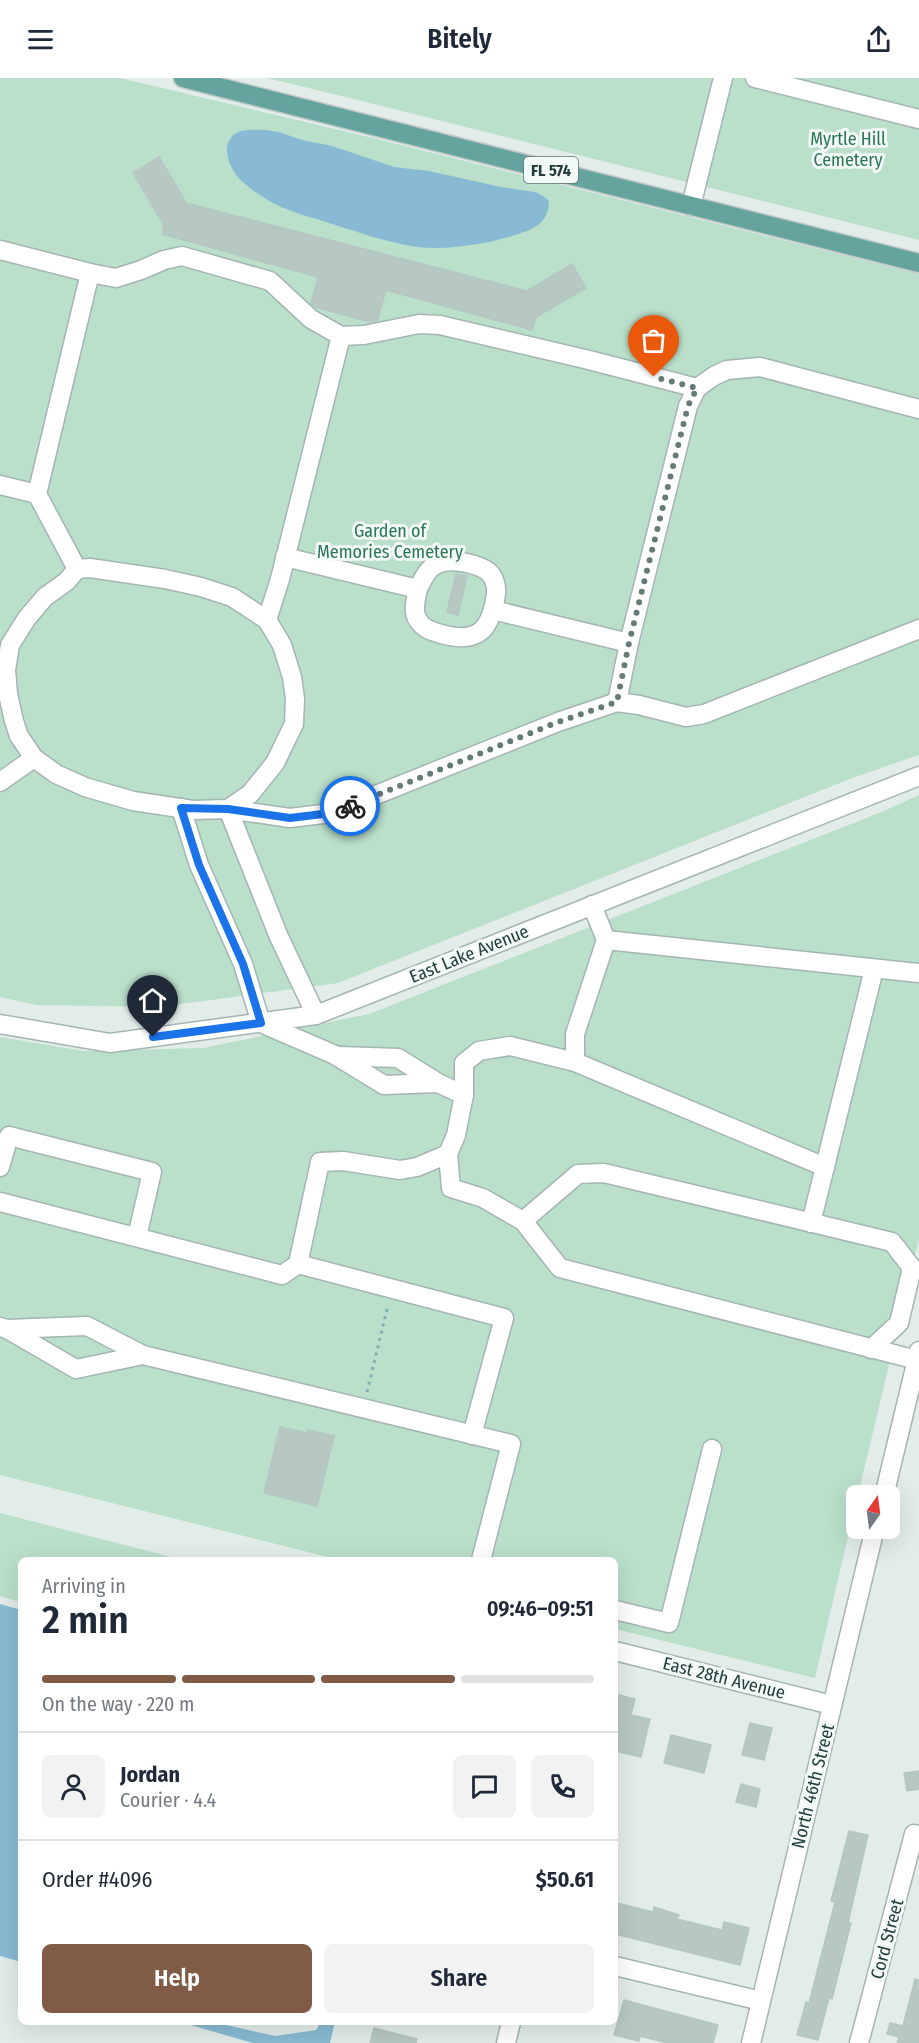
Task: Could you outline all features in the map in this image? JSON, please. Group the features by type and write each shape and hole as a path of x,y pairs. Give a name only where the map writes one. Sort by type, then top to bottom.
{"main road":[{"name":"FL 574","path":"183,78 919,263"}],"street":[{"path":"691,206 723,78"},
{"path":"755,78 919,119"},
{"path":"0,250 116,278 164,260 182,256 270,281 311,319 341,336 364,335 419,324 440,325 697,388"},
{"path":"77,569 37,494 90,273"},
{"path":"267,620 341,336"},
{"path":"617,702 629,643 688,406 697,388 727,370 760,367 919,409"},
{"path":"0,485 37,494"},
{"path":"285,557 418,589"},
{"path":"449,560 488,571 495,580 496,592 493,610 485,629 474,637 460,638 428,630 417,620 415,605 418,589 426,573 437,564 449,560"},
{"path":"228,809 250,794 275,763 294,724 295,699 292,676 282,645 267,620 232,597 201,587 120,572 90,568 77,569 67,581 45,597 27,618 10,645 6,670 14,721 19,736 34,758 56,774 85,787 134,801 181,808 228,809 290,818 331,813 558,722 617,702 686,717 704,714 919,629"},
{"path":"493,610 629,643"},
{"path":"0,782 34,758"},
{"name":"East Lake Avenue","path":"0,1024 110,1043 316,1016 919,776"},
{"path":"181,808 199,865 243,964 261,1023 335,1055 384,1085 438,1083"},
{"path":"228,809 279,937 316,1016"},
{"path":"576,1062 575,1034 606,940 592,905"},
{"path":"606,940 919,974"},
{"path":"811,1223 874,969"},
{"path":"825,1167 576,1062 510,1046 479,1051 464,1063 464,1095 456,1135 448,1154 452,1188 483,1198 523,1221 560,1268 871,1348 918,1356 887,1485"},
{"path":"335,1055 398,1058 438,1083 464,1095"},
{"path":"0,1166 9,1136 152,1172 137,1237"},
{"path":"0,1202 282,1275 297,1264 320,1162 343,1161 400,1170 417,1167 448,1154"},
{"path":"523,1221 578,1174 604,1173 892,1242 912,1268 899,1323 871,1348"},
{"path":"297,1264 504,1318 472,1435"},
{"path":"3,1328 87,1326 143,1355 511,1444 482,1557"},
{"path":"3,1328 76,1369 143,1355"},
{"path":"618,1611 669,1623 712,1449"},
{"name":"North 46th Street","path":"751,2043 873,1539"},
{"name":"East 28th Avenue","path":"618,1652 832,1705"},
{"name":"Cord Street","path":"860,2043 916,1835"},
{"path":"618,1967 761,2001"},
{"path":"506,2043 510,2025"}],"path":[{"path":"363,1408 392,1289"}],"green space":[{"name":"Garden of Memories Cemetery","path":"0,78 120,78 381,140 919,274 919,755 855,777 338,983 158,1007 36,1005 0,997"},
{"name":"Myrtle Hill Cemetery","path":"267,78 919,78 919,240 358,100"},
{"path":"919,795 919,1239 860,1485 846,1485 847,1539 815,1678 618,1630 618,1557 328,1557 0,1475 0,1037 84,1051 203,1048 369,1014 884,811"},
{"path":"0,1513 171,1557 18,1557 18,1601 0,1596"}],"water":[{"path":"266,130 332,146 394,167 429,171 535,192 549,201 548,210 541,222 531,229 509,237 476,244 441,248 418,247 373,237 273,203 238,177 230,164 228,143 238,132"},
{"path":"0,1604 18,1609 18,1961 0,1956"},
{"path":"190,2025 226,2025 275,2036 316,2030 319,2025 334,2025 330,2043 253,2043"}],"building":[{"path":"159,157 186,203 527,291 572,264 586,288 536,317 532,330 386,290 377,321 370,322 315,307 311,303 318,277 162,234 164,225 133,173"},
{"path":"456,574 467,576 458,615 447,612"},
{"path":"280,1427 334,1436 317,1506 264,1493"},
{"path":"618,1695 635,1699 631,1715 650,1719 641,1757 618,1752"},
{"path":"750,1723 772,1728 764,1760 742,1755"},
{"path":"671,1735 711,1745 704,1773 664,1763"},
{"path":"919,1771 919,1789 907,1791 904,1773"},
{"path":"741,1784 760,1789 756,1807 736,1802"},
{"path":"849,1831 868,1835 848,1923 851,1923 832,1999 829,1998 818,2040 797,2035 806,2002 809,2003 835,1902 831,1901"},
{"path":"618,1903 653,1912 654,1907 679,1915 677,1919 722,1930 724,1922 749,1928 740,1965 618,1935"},
{"path":"915,1979 919,1980 919,2043 897,2043 899,2037 887,2034 890,2023 903,2026"},
{"path":"624,2000 718,2025 713,2043 667,2043 640,2036 639,2041 614,2035"},
{"path":"374,2028 417,2039 416,2043 370,2043"}],"way so far":[{"path":"350,806 558,722 617,702 629,643 688,406 697,388 654,377"}],"route":[{"path":"153,1037 261,1023 243,964 199,865 181,808 228,809 290,818 331,813 350,806"}]}
